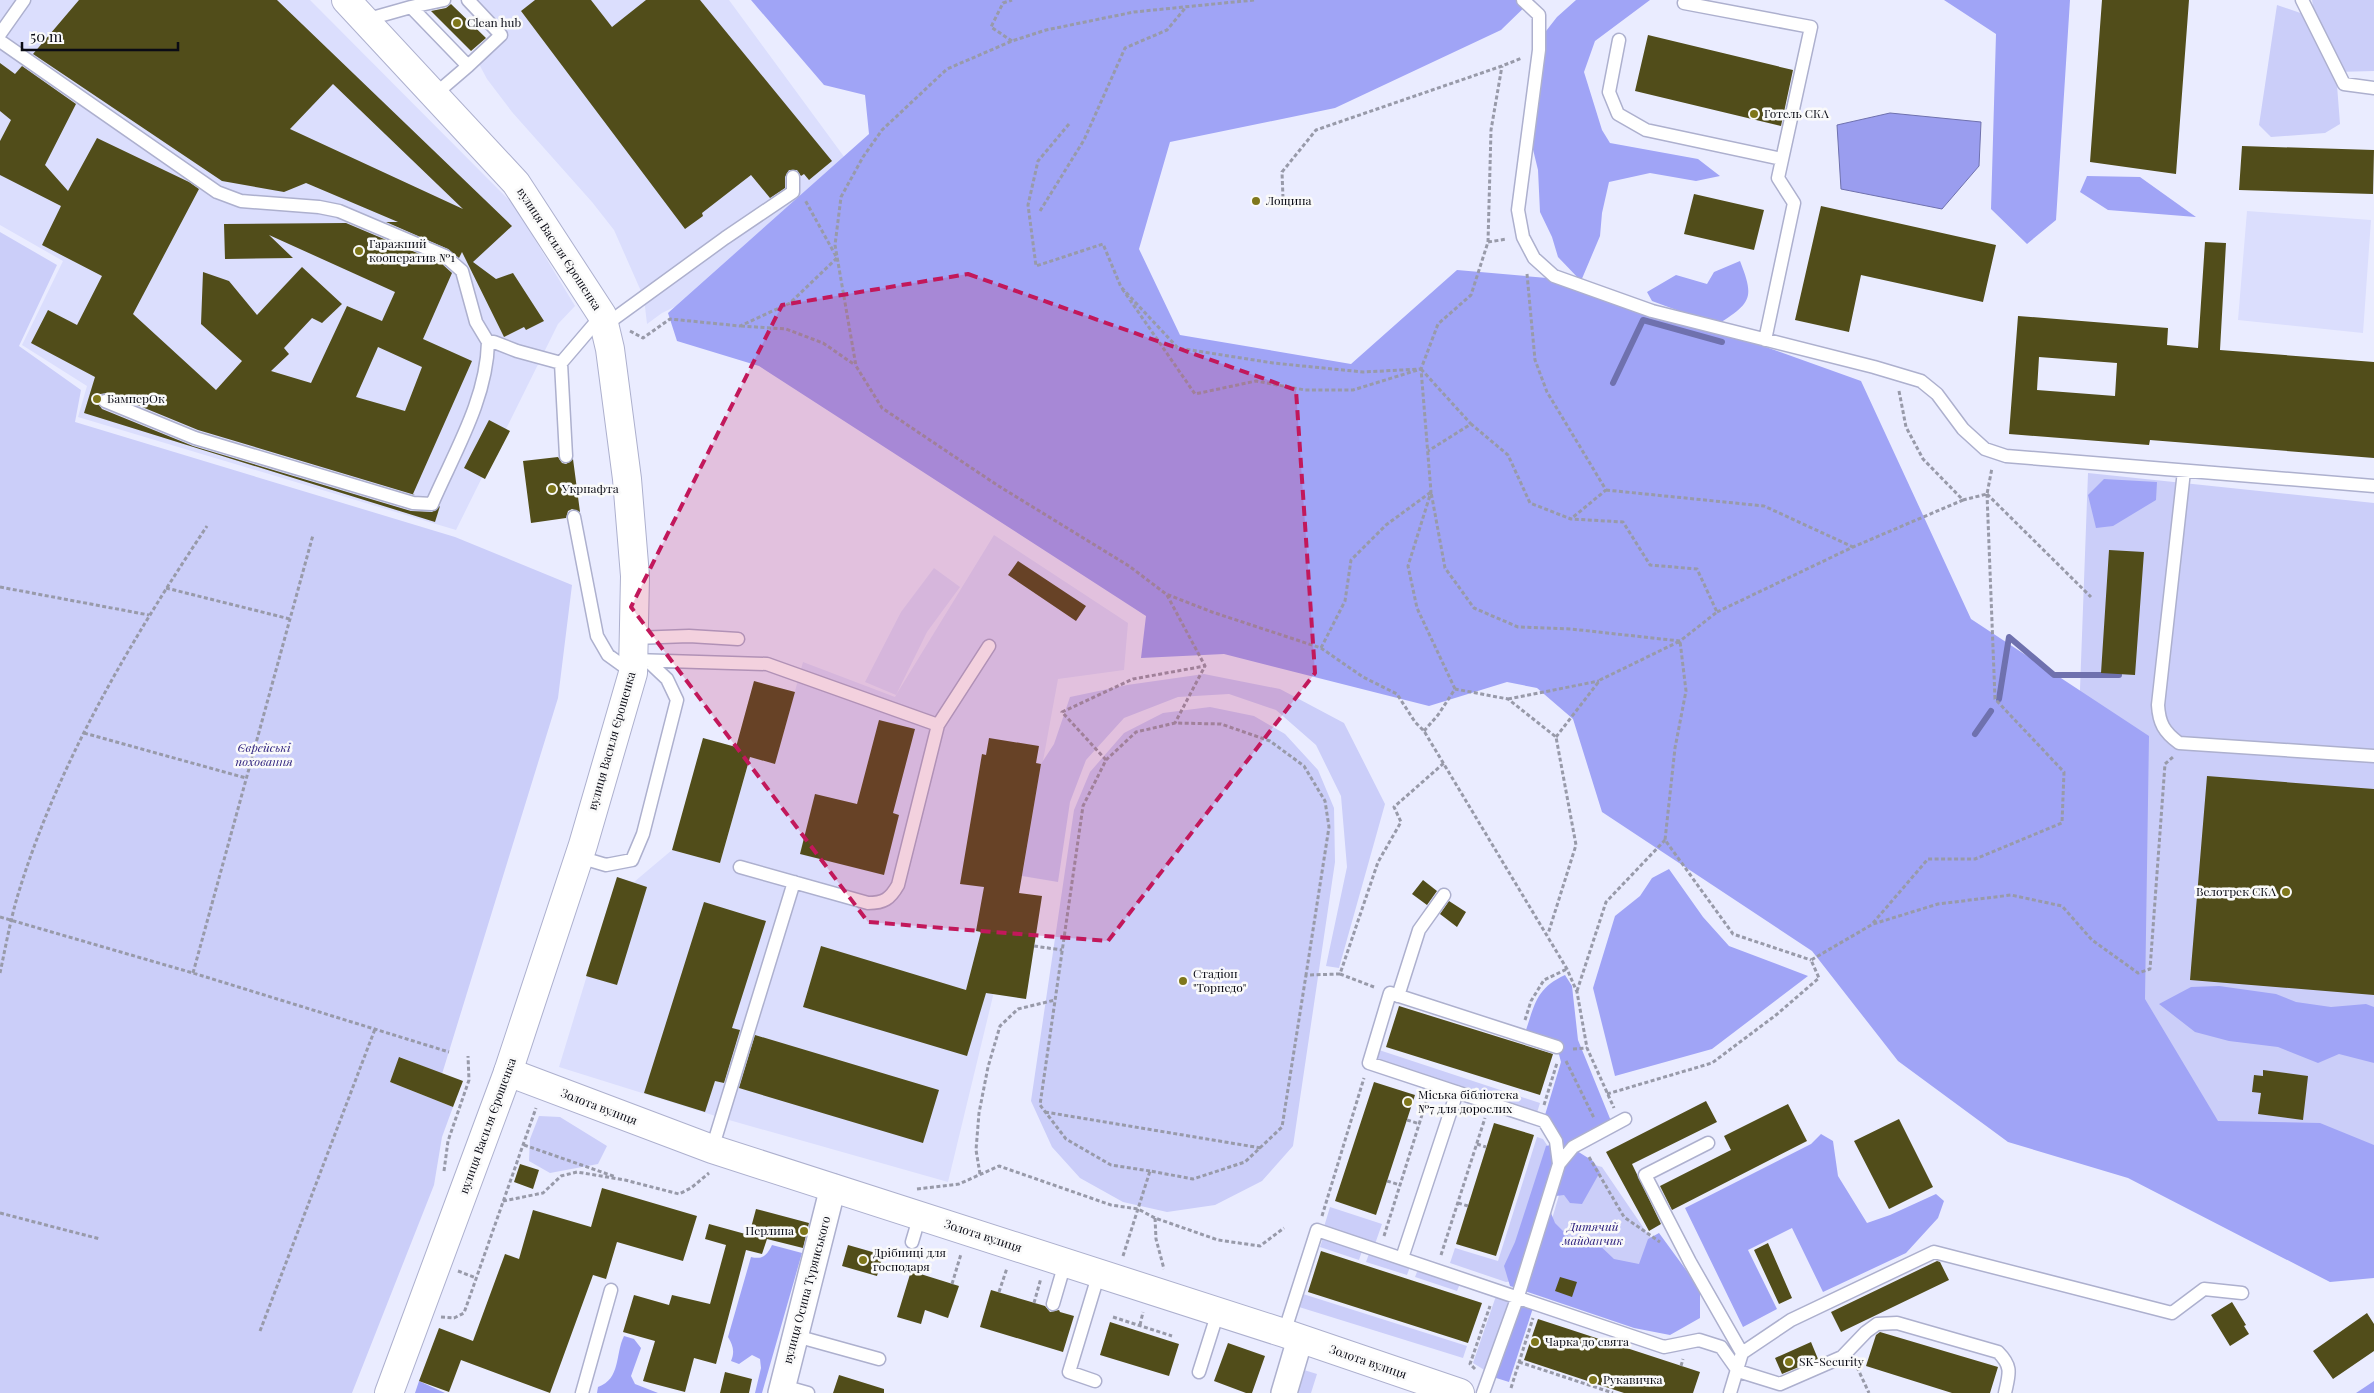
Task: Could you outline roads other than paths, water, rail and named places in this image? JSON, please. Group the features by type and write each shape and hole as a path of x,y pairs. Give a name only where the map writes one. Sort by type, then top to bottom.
{"main road":[{"name":"вулиця Василя Єрошенка","path":"346,0 433,96 516,183 611,324 610,349 627,480 635,576 638,658 579,857 508,1072 389,1393"},
{"name":"Золота вулиця","path":"508,1072 710,1161 833,1187 1065,1263 1110,1267 1218,1312 1292,1336 1412,1385 1460,1393"}],"street":[{"name":"вулиця Осипа Турянського","path":"782,1389 833,1187"},
{"path":"1284,1393 1292,1336"}],"lane":[{"path":"0,34 24,0"},
{"path":"365,20 444,0"},
{"path":"433,96 501,35 468,0"},
{"path":"1523,0 1539,15 1539,50 1518,210 1523,237 1534,258 1554,276 1652,311 1904,375 1921,381 1937,394 1963,429 1984,449 2006,456 2374,486"},
{"path":"2302,0 2344,84 2374,88"},
{"path":"1684,3 1812,27 1778,178 1794,203 1765,340"},
{"path":"411,7 468,66"},
{"path":"1619,40 1609,92 1618,114 1646,130 1782,159"},
{"path":"0,42 217,192 241,201 309,206 339,211 445,256 462,271 476,322 488,342 488,364 477,402 432,504 413,504 195,438 105,401"},
{"path":"561,363 725,238 794,192 793,177"},
{"path":"488,342 494,342 561,363"},
{"path":"561,363 566,456"},
{"path":"2184,472 2158,705 2159,721 2168,735 2180,742 2188,743 2374,756"},
{"path":"574,517 597,636 608,655 768,664 938,725"},
{"path":"638,658 689,636 738,639"},
{"path":"740,867 868,903 881,903 892,896 898,885 938,725 990,646"},
{"path":"579,857 606,866 632,860 643,834 677,700 667,678 638,658"},
{"path":"710,1161 794,882"},
{"path":"1444,895 1420,930 1369,1063 1544,1121 1556,1141 1559,1164"},
{"path":"1394,994 1558,1047"},
{"path":"1402,1258 1457,1092"},
{"path":"1483,1393 1518,1296 1559,1164 1573,1147 1580,1142 1622,1120"},
{"path":"1708,1143 1645,1175 1690,1262 1742,1353 1730,1393"},
{"path":"912,1242 920,1216"},
{"path":"1292,1336 1317,1230 1496,1288 1664,1347 1699,1340 1721,1347 1738,1371 1780,1384 1842,1357 1866,1332 1877,1324 1897,1323 1998,1352 2007,1361 2010,1374 2005,1393"},
{"path":"1742,1353 1791,1320 1934,1252 2172,1313 2204,1289 2242,1293"},
{"path":"1053,1304 1065,1263"},
{"path":"1095,1381 1069,1372 1110,1267"},
{"path":"582,1393 611,1290"},
{"path":"1199,1372 1218,1312"},
{"path":"796,1336 879,1359"},
{"path":"782,1389 808,1393"}],"waterway":[{"path":"1613,383 1643,320 1722,342"},
{"path":"1999,699 2009,637 2054,675 2119,675"},
{"path":"1975,734 1991,711"}],"place":[{"name":"Clean hub","path":"457,23"},
{"name":"Готель СКА","path":"1754,114"},
{"name":"Лощина","path":"1256,201"},
{"name":"Гаражний кооператив №1","path":"359,251"},
{"name":"БамперОк","path":"97,399"},
{"name":"Укрнафта","path":"552,489"},
{"name":"Велотрек СКА","path":"2286,892"},
{"name":"Стадіон \"Торпедо\"","path":"1183,981"},
{"name":"Міська бібліотека №7 для дорослих","path":"1408,1102"},
{"name":"Перлина","path":"804,1231"},
{"name":"Дрібниці для господаря","path":"863,1260"},
{"name":"Чарка до свята","path":"1535,1342"},
{"name":"SK-Security","path":"1789,1362"},
{"name":"Рукавичка","path":"1593,1380"}],"park label":[{"name":"Єврейські поховання","path":"264,755"},
{"name":"Дитячий майданчик","path":"1593,1234"}]}
